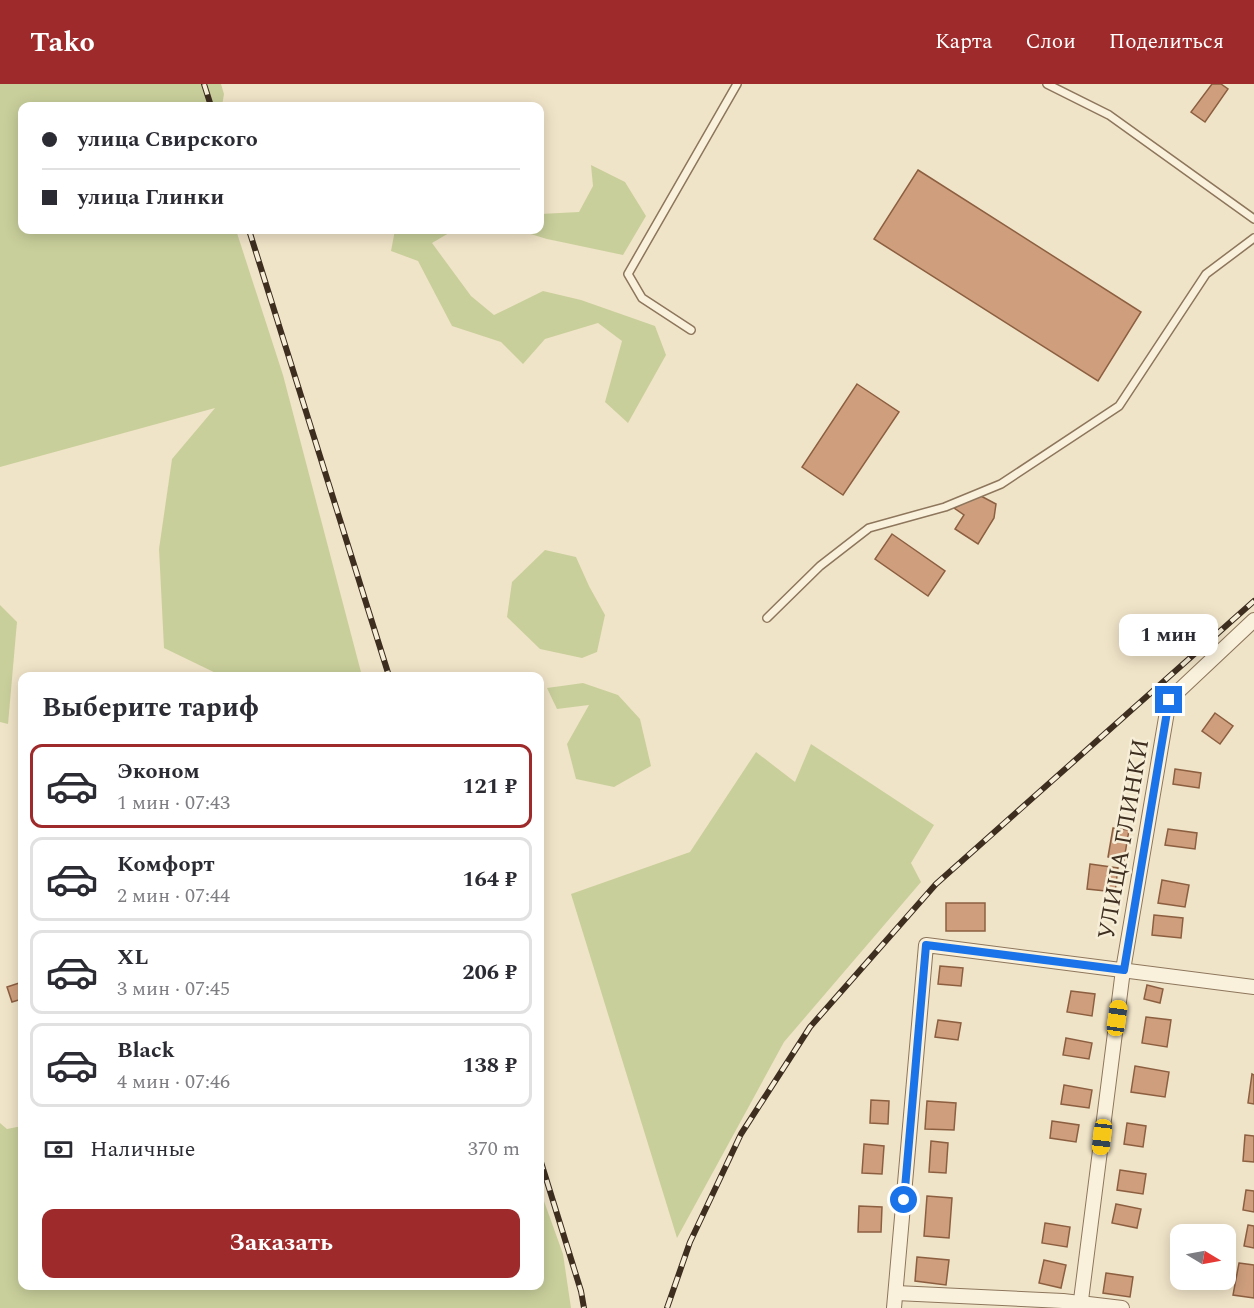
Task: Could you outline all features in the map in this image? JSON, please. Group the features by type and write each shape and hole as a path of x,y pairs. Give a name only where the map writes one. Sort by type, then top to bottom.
{"street":[{"name":"УЛИЦА ГЛИНКИ","path":"1081,1305 1124,970 1169,700 1254,620"},
{"path":"894,1308 926,945 1254,987"},
{"path":"896,1293 1063,1301 1081,1305 1122,1308"}],"lane":[{"path":"691,330 642,298 628,274 737,84"},
{"path":"1047,84 1109,115 1254,219"},
{"path":"767,618 820,566 869,528 945,507 1001,484 1119,406 1206,274 1254,238"}],"green space":[{"path":"0,84 221,84 224,94 223,102 18,102 18,234 237,234 283,375 361,672 214,672 164,648 159,549 172,459 215,408 0,467"},
{"path":"591,165 625,182 646,216 623,255 530,234 544,234 544,214 579,212 593,186"},
{"path":"394,234 447,234 432,243 471,296 494,315 543,291 581,300 655,326 666,355 628,423 605,402 622,341 598,323 545,339 523,364 501,342 452,326 418,261 391,251"},
{"path":"545,550 576,557 605,615 597,652 582,658 540,649 507,617 512,582"},
{"path":"0,605 17,622 8,724 0,722"},
{"path":"583,683 618,695 640,719 651,766 614,787 576,779 567,744 589,705 557,709 547,688"},
{"path":"811,744 934,825 911,863 921,882 784,1042 677,1238 571,894 690,852 756,752 795,782"},
{"path":"0,1123 7,1129 18,1127 18,1290 544,1290 544,1201 563,1254 571,1308 0,1308"}],"building":[{"path":"1212,84 1221,84 1228,89 1205,122 1191,112"},
{"path":"918,170 1141,312 1098,381 874,239"},
{"path":"857,384 899,412 843,495 802,467"},
{"path":"979,495 996,504 994,518 978,544 955,529 964,515 954,508"},
{"path":"892,534 945,571 928,596 875,559"},
{"path":"1215,713 1233,726 1220,744 1202,731"},
{"path":"1175,769 1201,773 1199,788 1173,784"},
{"path":"1113,828 1129,830 1124,860 1108,857"},
{"path":"1168,829 1197,833 1195,849 1165,845"},
{"path":"1090,864 1118,868 1115,892 1087,889"},
{"path":"1162,880 1189,885 1185,907 1158,903"},
{"path":"946,903 985,903 985,931 946,931"},
{"path":"1154,915 1183,918 1181,938 1152,935"},
{"path":"940,966 963,968 961,986 938,984"},
{"path":"18,983 18,1000 12,1002 7,987"},
{"path":"1147,985 1163,989 1160,1003 1144,999"},
{"path":"1071,991 1095,994 1092,1016 1067,1012"},
{"path":"1146,1017 1171,1020 1167,1047 1142,1043"},
{"path":"938,1020 961,1023 958,1040 935,1037"},
{"path":"1066,1038 1092,1043 1089,1059 1063,1055"},
{"path":"1135,1066 1169,1072 1165,1097 1131,1092"},
{"path":"1252,1074 1254,1075 1254,1104 1248,1103"},
{"path":"1064,1085 1092,1090 1089,1108 1061,1104"},
{"path":"871,1100 889,1101 888,1124 870,1123"},
{"path":"927,1101 956,1103 954,1130 925,1129"},
{"path":"1052,1121 1079,1125 1076,1142 1050,1138"},
{"path":"1127,1123 1146,1126 1143,1147 1124,1144"},
{"path":"1245,1135 1254,1136 1254,1162 1243,1161"},
{"path":"931,1141 948,1143 946,1173 929,1172"},
{"path":"864,1144 884,1146 882,1174 862,1173"},
{"path":"1120,1170 1146,1174 1143,1194 1117,1190"},
{"path":"1246,1190 1254,1191 1254,1212 1243,1210"},
{"path":"927,1196 952,1198 949,1238 924,1236"},
{"path":"1116,1204 1141,1209 1137,1228 1112,1223"},
{"path":"859,1206 882,1207 881,1232 858,1232"},
{"path":"1045,1223 1070,1227 1067,1247 1042,1243"},
{"path":"1248,1225 1254,1226 1254,1248 1244,1246"},
{"path":"917,1257 949,1260 946,1285 915,1281"},
{"path":"1044,1260 1066,1265 1061,1288 1039,1283"},
{"path":"1239,1263 1254,1265 1254,1298 1233,1295 1236,1290"},
{"path":"1106,1273 1133,1277 1130,1297 1103,1293"}],"railway":[{"path":"204,84 210,102"},
{"path":"250,234 388,672"},
{"path":"667,1308 690,1242 741,1134 810,1027 936,884 1254,601"},
{"path":"544,1172 581,1291 584,1308"}],"route":[{"path":"904,1200 926,945 1124,970 1169,700"}]}
